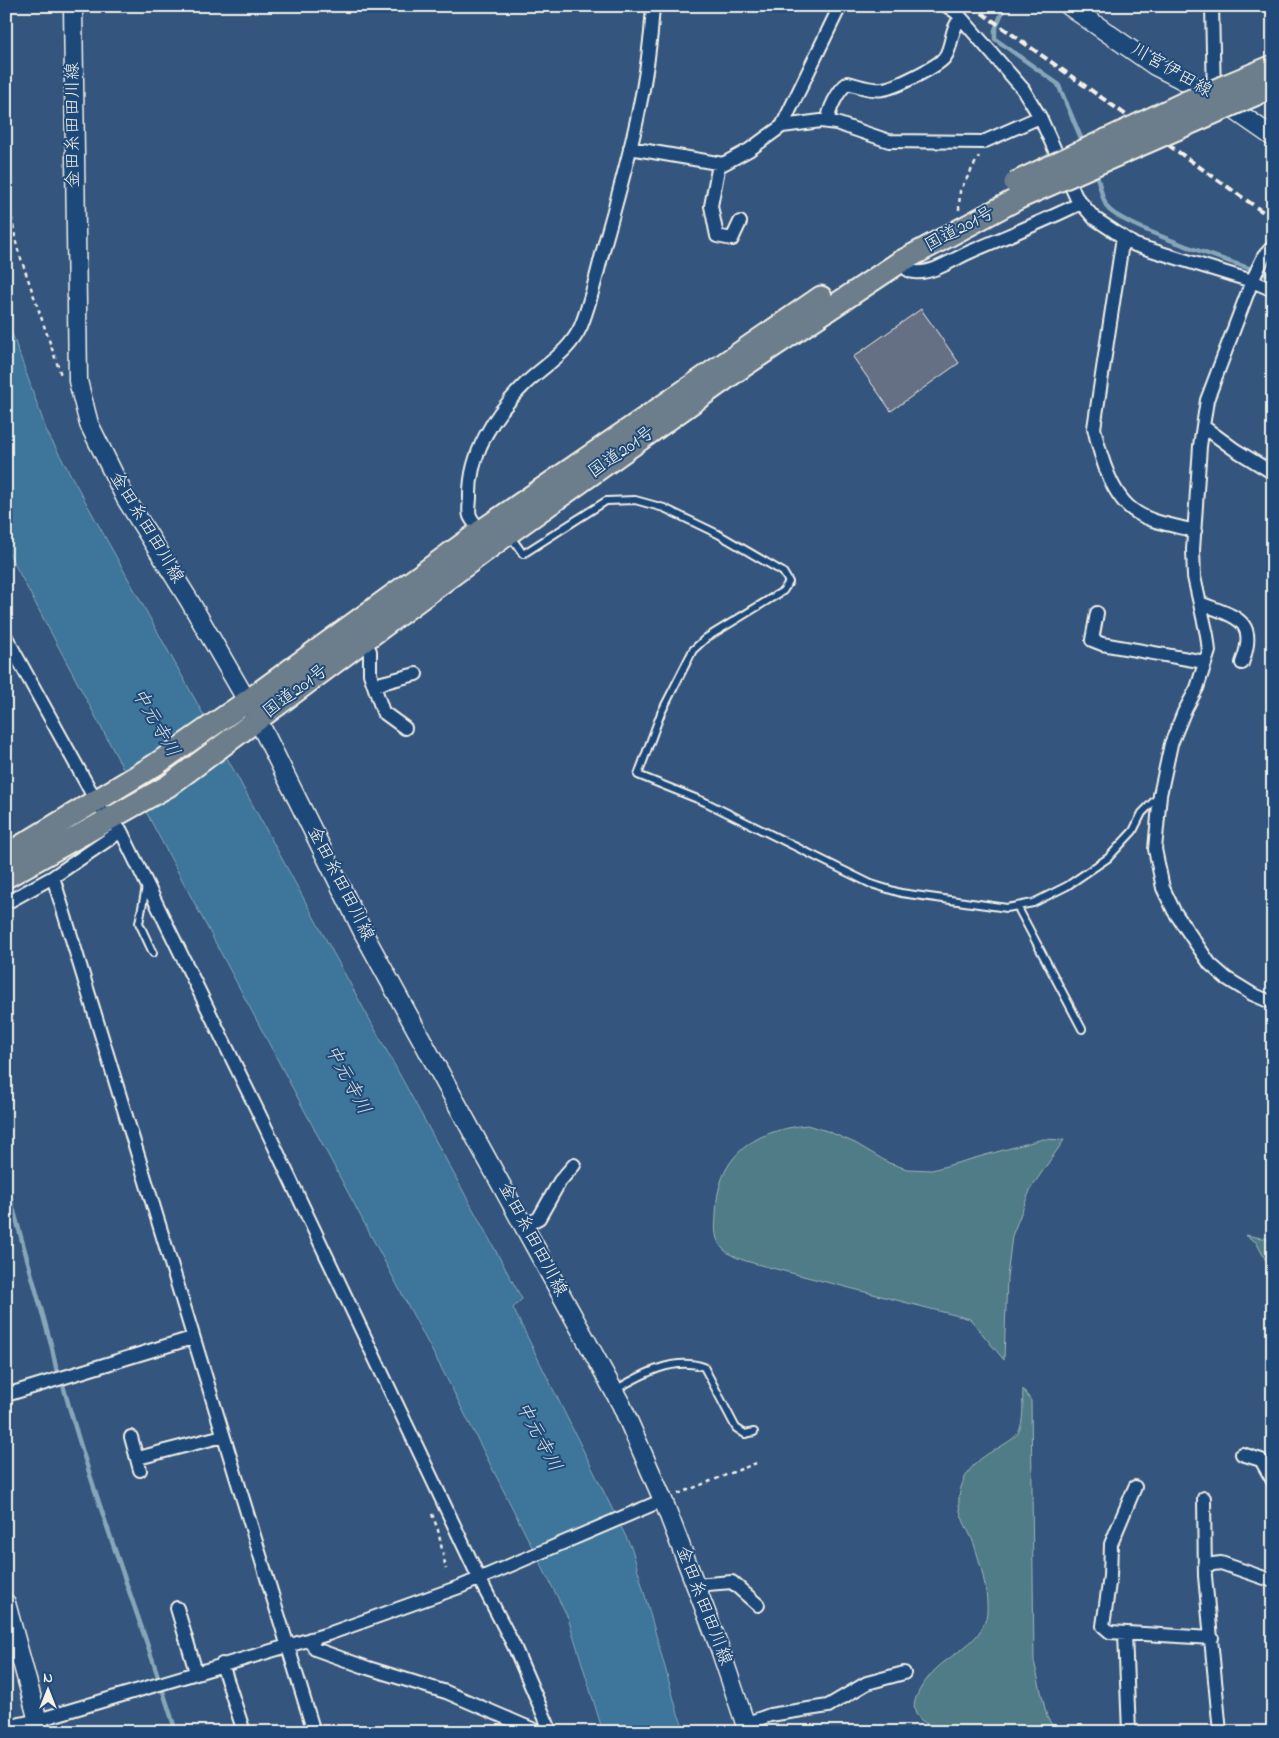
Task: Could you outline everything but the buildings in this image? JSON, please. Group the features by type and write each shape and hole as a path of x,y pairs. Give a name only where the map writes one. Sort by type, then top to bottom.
{"highway":[{"name":"国道201号","path":"6,877 117,820 168,786 509,534 746,365 900,262 1017,190 1184,103 1273,66"},
{"name":"国道201号","path":"6,855 154,765 246,702 481,532 736,353 856,273 958,214 1273,87"}],"main road":[{"name":"金田糸田田川線","path":"73,6 78,381 88,424 126,499 189,600 258,720 364,934 614,1391 663,1500 747,1728"},
{"name":"川宮伊田線","path":"1068,6 1155,66 1214,96 1273,137"},
{"path":"6,1603 40,1726"}],"street":[{"path":"481,532 470,516 470,487 474,459 484,438 504,408 524,385 567,349 580,326 630,148 644,89 650,48 653,6"},
{"path":"630,148 720,164 749,150 782,126 840,6"},
{"path":"947,6 961,18 1023,89 1040,117 1076,197 1094,218 1135,245 1252,281 1273,290"},
{"path":"1212,6 1214,96"},
{"path":"828,122 828,114 843,86 848,83 872,89 885,89 939,64 946,56 955,24 961,18"},
{"path":"782,126 828,122 889,141 983,142 1040,117"},
{"path":"720,164 711,206 717,236 732,239 740,222"},
{"path":"900,262 908,270 915,272 930,270 971,251 1028,229 1081,203"},
{"path":"1123,238 1094,428 1100,457 1122,500 1136,513 1195,531"},
{"path":"1273,246 1264,256 1252,281 1207,400 1200,446 1193,550 1194,577 1209,651 1198,688 1184,712 1171,744 1160,795 1155,848 1163,888 1174,911 1210,964 1226,978 1252,994 1273,1002"},
{"path":"1204,427 1234,449 1273,473"},
{"path":"1200,603 1241,619 1246,628 1249,645 1242,663"},
{"path":"1097,613 1092,640 1102,644 1205,662"},
{"path":"6,637 117,820 263,1122 479,1578 514,1646 545,1731"},
{"path":"362,642 370,651 370,674 383,712 405,728"},
{"path":"374,685 416,674"},
{"path":"6,903 52,877 117,820"},
{"path":"52,877 314,1732"},
{"path":"524,1226 539,1218 560,1181 574,1165"},
{"path":"6,1396 192,1338"},
{"path":"131,1437 139,1464 223,1436"},
{"path":"1242,1454 1261,1460 1273,1481"},
{"path":"1136,1487 1111,1544 1110,1576 1103,1626 1110,1632 1212,1638"},
{"path":"1204,1498 1205,1565 1220,1732"},
{"path":"6,1727 40,1726 196,1672 310,1639 462,1586 642,1507 663,1500"},
{"path":"1205,1565 1221,1563 1273,1581"},
{"path":"695,1585 732,1582 758,1605"},
{"path":"177,1608 196,1672"},
{"path":"1125,1633 1129,1732"},
{"path":"310,1639 315,1649 368,1668 446,1692 545,1731"},
{"path":"222,1664 244,1732"},
{"path":"747,1728 770,1715 828,1706 867,1683 904,1673"}],"lane":[{"path":"509,534 523,554 606,501 635,500 664,508 718,534 783,572 790,582 782,591 706,638 694,650 661,713 638,775 705,802 871,884 901,893 1007,908 1034,903 1067,886 1108,858 1132,831 1142,813 1160,795"},
{"path":"146,883 139,923 153,954"},
{"path":"1017,906 1082,1029"},
{"path":"614,1391 653,1369 695,1364 704,1367 736,1428 745,1434 754,1432"}],"path":[{"path":"958,214 960,191 989,140"},
{"path":"6,186 17,247 65,382"},
{"path":"663,1500 759,1462"},
{"path":"429,1506 438,1530 446,1569"}],"green space":[{"path":"807,1125 855,1143 889,1163 907,1169 932,1170 1043,1139 1064,1140 1031,1188 1012,1236 1007,1277 1004,1360 970,1319 753,1263 733,1256 723,1249 718,1241 715,1225 722,1178 730,1163 740,1151 769,1133"},
{"path":"1245,1235 1273,1240 1273,1274 1256,1242"},
{"path":"1023,1389 1031,1401 1034,1661 1047,1717 1055,1730 973,1732 939,1728 926,1723 917,1716 914,1705 919,1690 940,1665 976,1637 985,1621 987,1613 982,1572 974,1544 960,1509 959,1497 961,1488 968,1473 978,1461 1010,1441 1018,1433 1022,1417"}],"water":[{"name":"中元寺川","path":"6,316 47,432 522,1299 513,1308 632,1549 678,1714 686,1732 603,1732 568,1618 447,1379 6,548"}],"waterway":[{"path":"998,6 1003,10 995,30 995,39 1058,84 1084,145"},
{"path":"1095,171 1105,203 1116,215 1157,235 1273,276"},
{"path":"6,1183 52,1348 59,1382 63,1385 103,1516 176,1732"}],"railway":[{"path":"972,6 1273,219"}]}
